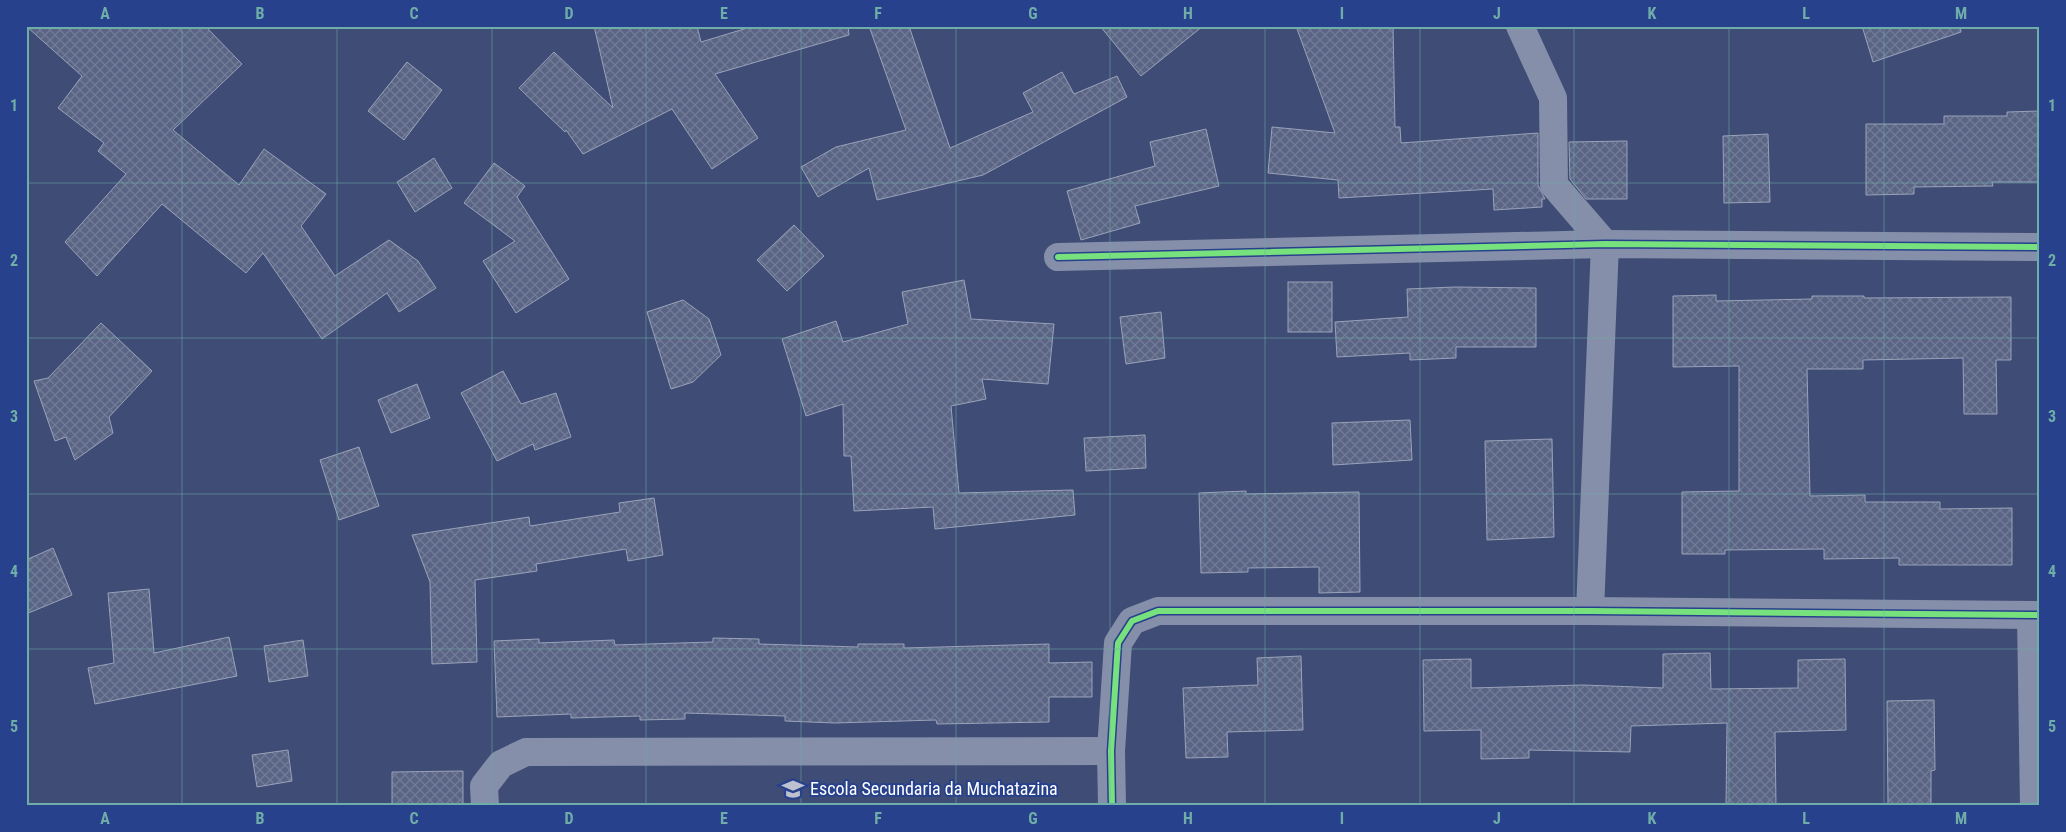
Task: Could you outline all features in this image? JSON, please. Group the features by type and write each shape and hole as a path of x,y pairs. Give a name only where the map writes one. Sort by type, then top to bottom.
{"street":[{"path":"1520,26 1553,98 1554,185 1605,244 1590,611"},
{"path":"1058,257 1605,244 2040,248"},
{"path":"1112,806 1111,751 1118,643 1132,620 1158,612 1590,611 2036,615 2034,806"},
{"path":"485,806 484,786 501,764 526,752 1111,751"}],"building":[{"path":"26,26 205,26 242,64 173,130 239,185 264,149 326,194 301,226 335,276 389,240 418,261 436,288 399,312 387,293 322,339 263,253 246,273 162,204 97,276 65,242 126,174 98,151 104,143 58,108 82,76"},
{"path":"594,26 697,26 701,42 754,26 848,26 849,35 715,74 758,138 712,169 672,109 583,154 566,130 565,132 519,88 554,52 613,108"},
{"path":"869,26 909,26 950,148 1033,112 1023,93 1062,72 1074,94 1117,76 1127,97 983,175 877,200 869,168 818,197 801,167 836,147 906,130"},
{"path":"1100,26 1203,26 1141,76"},
{"path":"1296,26 1393,26 1395,127 1400,127 1401,143 1538,133 1538,185 1545,199 1542,199 1542,207 1494,210 1493,189 1339,198 1338,180 1268,173 1272,127 1335,133"},
{"path":"1862,26 1960,26 1961,32 1873,62"},
{"path":"407,62 442,90 404,140 368,111"},
{"path":"2040,111 2040,182 1992,182 1993,186 1914,187 1914,194 1866,195 1866,124 1944,124 1944,116 2007,116 2007,112"},
{"path":"1206,129 1219,186 1135,206 1140,223 1081,240 1067,191 1155,166 1150,142"},
{"path":"1768,134 1770,202 1724,203 1723,136"},
{"path":"1627,141 1627,199 1586,199 1570,179 1569,142"},
{"path":"434,158 452,188 415,212 397,182"},
{"path":"494,163 525,186 517,197 569,279 516,313 483,261 515,241 464,203"},
{"path":"794,225 824,256 787,291 757,260"},
{"path":"964,280 971,319 1054,324 1048,384 982,379 986,399 951,406 959,493 1073,490 1075,515 935,529 933,507 854,511 851,456 844,456 843,404 806,416 782,339 836,321 843,342 908,324 902,292"},
{"path":"1288,282 1332,282 1332,332 1288,332"},
{"path":"1455,287 1536,288 1536,347 1456,347 1456,358 1410,360 1410,353 1337,357 1335,322 1408,317 1407,289"},
{"path":"1716,295 1716,301 1812,299 1812,296 1864,296 1864,298 2011,297 2011,360 1996,360 1997,414 1964,414 1963,358 1863,360 1863,369 1807,369 1810,496 1865,495 1865,502 1940,502 1940,509 2012,508 2012,565 1899,565 1899,558 1824,559 1824,549 1725,550 1725,554 1682,554 1682,492 1739,491 1739,366 1673,367 1673,296"},
{"path":"683,300 709,319 721,355 693,382 671,389 647,312"},
{"path":"1161,312 1165,358 1126,364 1120,317"},
{"path":"101,323 152,371 109,417 113,433 75,460 66,437 55,441 34,381 48,378"},
{"path":"503,371 521,404 556,393 571,437 535,450 533,444 497,461 461,393"},
{"path":"417,384 430,418 391,433 378,400"},
{"path":"1410,420 1412,460 1333,465 1332,423"},
{"path":"1145,435 1146,468 1086,471 1084,438"},
{"path":"1552,439 1554,537 1487,540 1485,441"},
{"path":"359,447 379,506 339,520 320,460"},
{"path":"1246,491 1246,494 1359,492 1360,592 1319,593 1319,567 1248,568 1248,572 1201,573 1199,493"},
{"path":"654,498 663,555 628,561 626,549 536,564 537,571 475,580 477,662 432,664 430,582 412,535 529,517 530,526 620,512 619,503"},
{"path":"53,548 72,595 26,614 26,560"},
{"path":"149,589 154,653 229,637 237,676 95,704 88,668 114,663 108,593"},
{"path":"713,638 759,639 759,644 858,647 858,644 904,644 904,648 1049,644 1049,663 1092,662 1092,697 1049,697 1049,722 937,724 936,720 835,723 785,721 785,716 685,713 685,719 640,720 640,716 571,718 571,714 497,717 494,641 539,639 539,643 614,640 615,645 713,642"},
{"path":"303,640 308,676 269,682 264,646"},
{"path":"1710,653 1711,689 1798,688 1798,660 1845,659 1846,730 1775,732 1776,806 1726,806 1727,723 1631,726 1630,752 1529,750 1529,758 1481,759 1481,730 1424,731 1423,660 1471,659 1471,688 1583,685 1663,688 1663,654"},
{"path":"1301,656 1303,730 1227,732 1228,757 1186,758 1183,688 1258,685 1257,658"},
{"path":"1934,700 1935,770 1931,771 1931,806 1888,806 1887,701"},
{"path":"288,750 292,781 257,787 252,755"},
{"path":"463,771 463,806 392,806 392,772"}],"cycle path":[{"path":"1058,257 1605,244 2040,247"},
{"path":"1112,806 1111,751 1118,643 1132,621 1158,611 1590,611 2040,615"}],"place":[{"name":"Escola Secundaria da Muchatazina","path":"793,789"}]}
